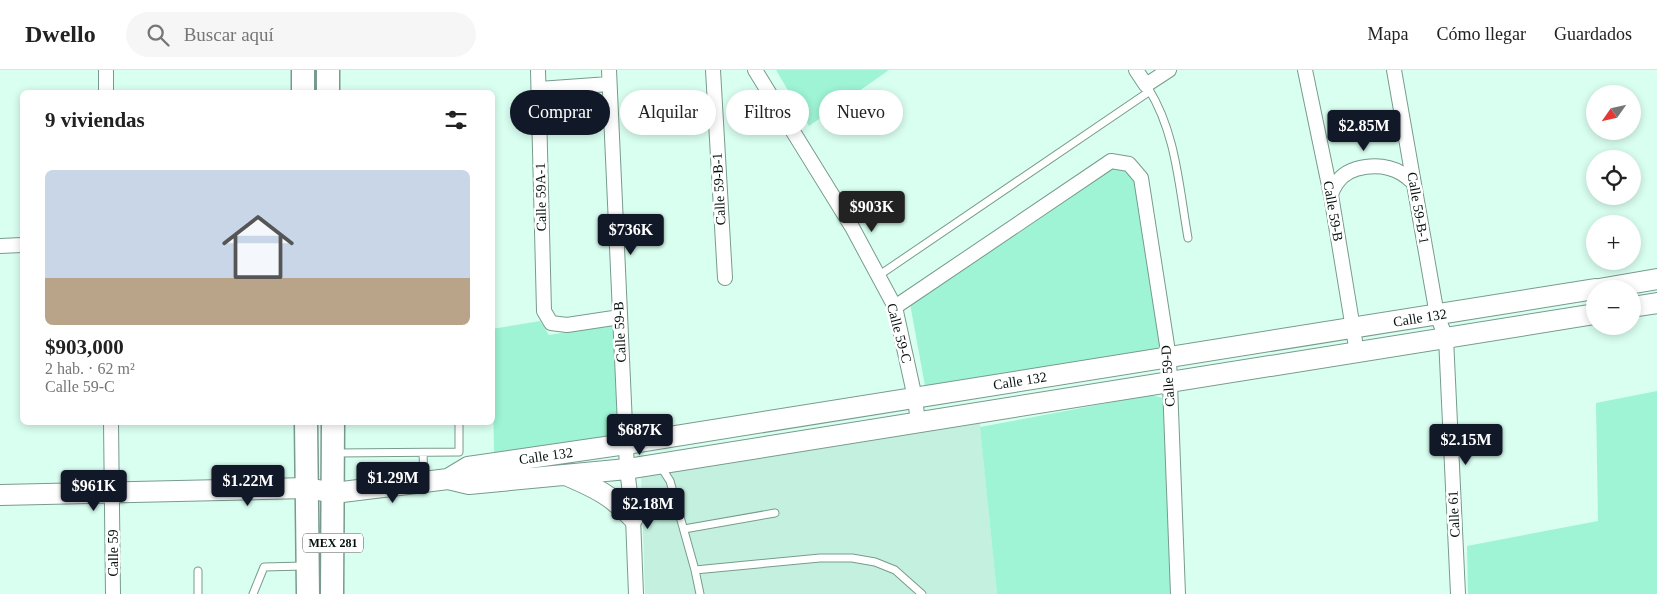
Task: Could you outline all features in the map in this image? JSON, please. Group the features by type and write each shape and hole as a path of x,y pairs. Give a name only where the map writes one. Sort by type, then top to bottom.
{"main road":[{"path":"303,70 303,90"},
{"path":"328,70 328,90"},
{"name":"MEX 281","path":"306,425 308,594"},
{"name":"MEX 281","path":"332,594 333,425"}],"street":[{"path":"106,70 106,90"},
{"name":"Calle 59A-1","path":"538,70 544,310 551,323 567,325 620,316"},
{"name":"Calle 59-B","path":"609,70 626,469 633,518 636,594"},
{"name":"Calle 59-B-1","path":"713,70 724,278"},
{"name":"Calle 59-C","path":"755,70 852,227 895,307 915,398 918,423"},
{"path":"1136,70 1148,88 1169,70"},
{"name":"Calle 59-B","path":"1304,70 1331,195 1356,353"},
{"name":"Calle 59-B-1","path":"1394,70 1437,315"},
{"path":"539,89 609,84"},
{"name":"Calle 59-D","path":"895,307 1111,161 1128,164 1141,178 1169,358 1178,594"},
{"path":"1331,195 1336,182 1350,172 1366,166 1383,166 1392,169 1400,172 1413,182"},
{"path":"0,246 20,245"},
{"path":"1641,282 1657,279"},
{"name":"Calle 132","path":"0,495 113,494 307,488 334,493 425,483 448,479 468,467 626,444 1586,291"},
{"path":"1641,306 1657,303"},
{"name":"Calle 61","path":"1437,315 1446,338 1458,594"},
{"name":"Calle 132","path":"448,479 469,484 626,469 1586,315"},
{"name":"Calle 59","path":"111,425 113,594"},
{"path":"566,475 604,492 620,504 633,518"},
{"path":"307,566 332,566"}],"lane":[{"path":"878,276 1148,88 1159,106 1170,138 1188,238"},
{"path":"333,453 459,452 459,425"},
{"path":"423,453 425,483"},
{"path":"660,464 670,481 700,594"},
{"path":"684,529 775,513"},
{"path":"695,570 820,558 852,558 875,562 894,570 922,594"},
{"path":"253,594 264,567 307,566"},
{"path":"198,571 198,594"}],"shaded area":[{"path":"979,415 997,594 645,594 641,473"}],"green space":[{"path":"776,70 889,70 860,90 819,90 819,119 809,126 809,90 788,90"},
{"path":"1111,161 1141,178 1161,349 925,386 909,298"},
{"path":"540,321 549,335 616,324 620,434 494,454 495,328"},
{"path":"1657,391 1657,594 1468,594 1467,546 1598,521 1596,403"},
{"path":"1151,395 1163,398 1167,405 1177,594 997,594 980,427"}]}
